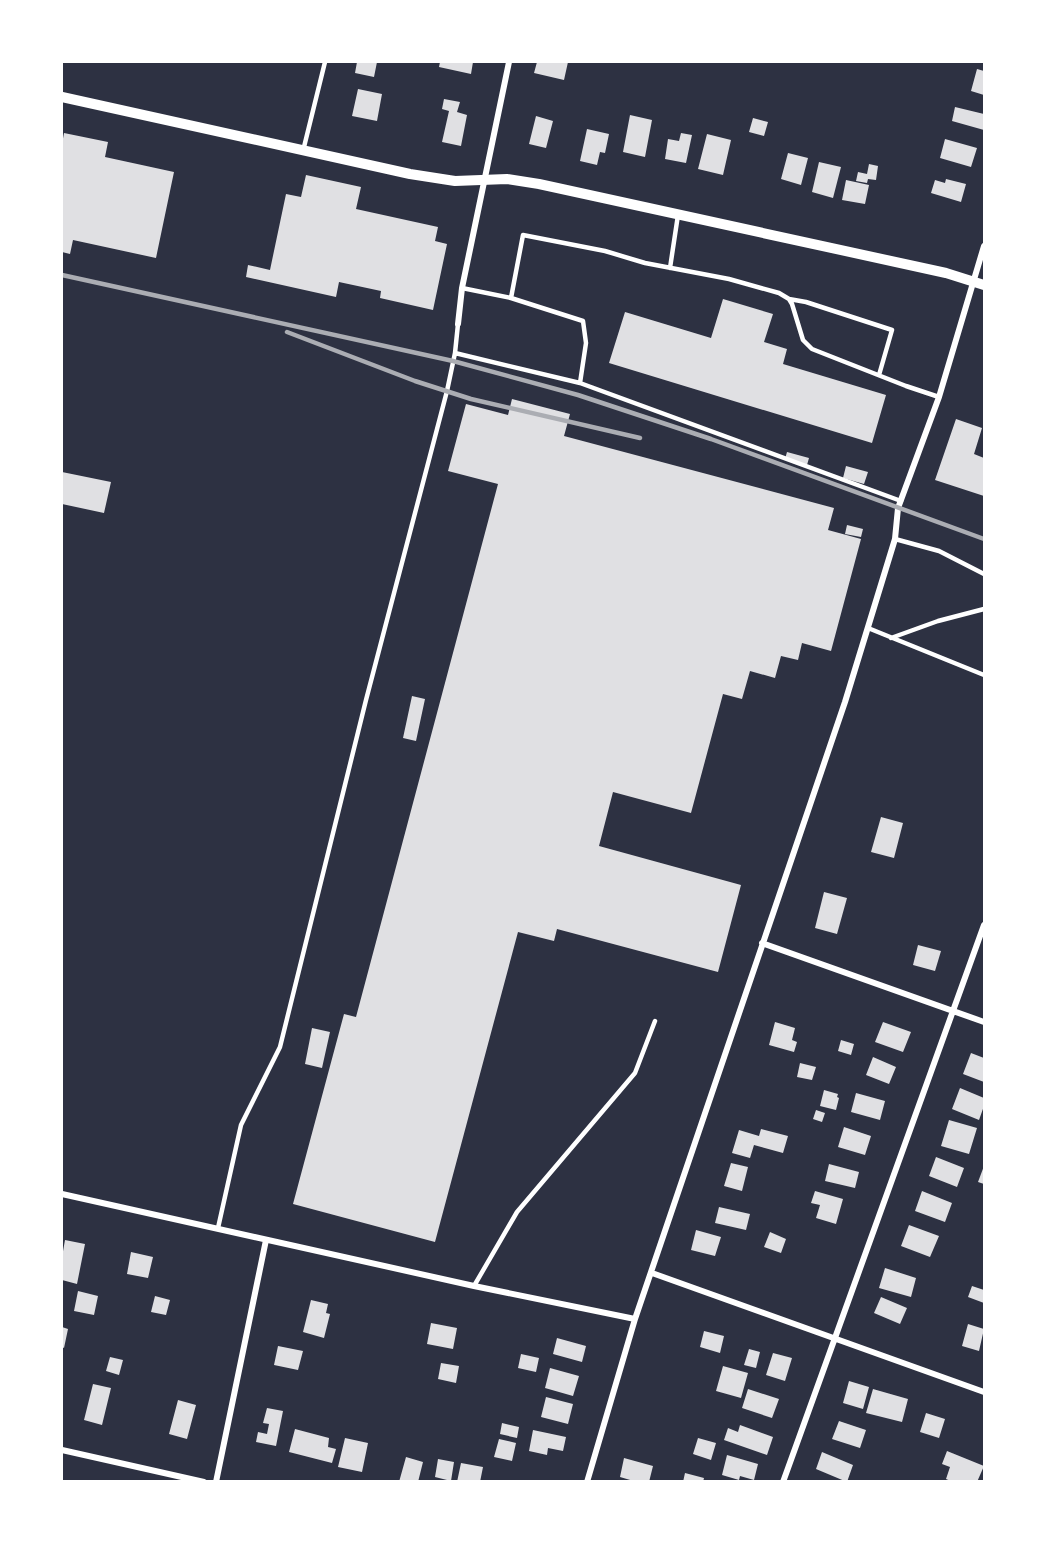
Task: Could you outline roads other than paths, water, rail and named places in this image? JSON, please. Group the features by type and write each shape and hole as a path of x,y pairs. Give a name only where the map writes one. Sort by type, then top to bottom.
{"street":[{"path":"458,324 462,288 509,62"},
{"path":"62,97 410,174 455,181 507,179 539,184 946,273 984,285"},
{"path":"587,1482 635,1319 845,702 895,539 898,508 939,397 984,246"},
{"path":"783,1482 984,925"},
{"path":"762,943 984,1022"},
{"path":"62,1194 474,1286 635,1319"},
{"path":"216,1482 266,1240"},
{"path":"652,1273 984,1392"},
{"path":"62,1449 204,1482"}],"lane":[{"path":"303,151 325,62"},
{"path":"670,268 678,215"},
{"path":"511,298 523,235 605,251 670,268 729,279 892,330 879,375"},
{"path":"462,288 511,298 583,321 586,343 580,383"},
{"path":"789,299 803,340 812,349 939,397"},
{"path":"218,1228 241,1125 280,1047 366,700 447,391 458,324"},
{"path":"455,353 580,383 901,501"},
{"path":"895,539 939,550 984,574"},
{"path":"891,638 938,621 984,609"},
{"path":"868,628 984,675"},
{"path":"474,1286 517,1212 635,1072 655,1021"}],"railway":[{"path":"62,275 453,361 578,395 711,439 984,539"},
{"path":"287,332 415,381 471,399 640,438"}]}
